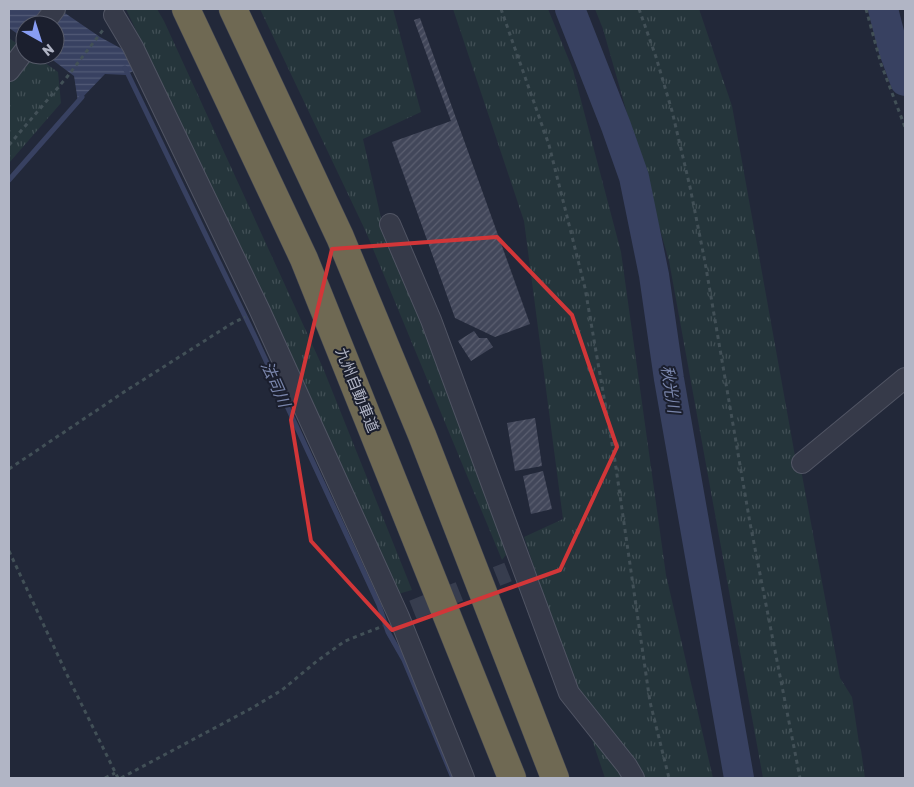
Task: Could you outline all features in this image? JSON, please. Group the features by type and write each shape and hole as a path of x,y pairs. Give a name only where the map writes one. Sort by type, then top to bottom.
{"highway":[{"name":"九州自動車道","path":"186,9 304,259 512,778"},
{"path":"232,9 340,237 422,435 555,778"}],"street":[{"path":"114,15 134,47 406,614 464,778"},
{"path":"390,224 432,320 515,568 569,692 627,766 634,778"},
{"path":"802,463 905,378"}],"path":[{"path":"501,9 549,145 585,288 615,461 650,702 669,778"},
{"path":"639,9 672,111 692,196 750,522 800,778"},
{"path":"866,9 881,64 905,127"},
{"path":"9,145 67,77 100,34"},
{"path":"9,469 124,392 235,322"},
{"path":"9,551 119,778 270,697 294,682 331,650 345,641 373,630"},
{"path":"106,778 115,773"}],"highlighted area":[{"path":"497,237 572,315 617,447 560,570 392,630 311,541 291,420 332,249"}],"green space":[{"path":"126,9 157,9 164,21 323,368 412,590 398,594"},
{"path":"260,9 393,9 421,112 363,139 381,218 513,546 502,560 366,232"},
{"path":"453,9 548,9 573,70 621,252 666,575 713,778 605,778 524,537 563,519 524,221"},
{"path":"595,9 699,9 732,106 795,456 802,475 840,678 852,697 865,778 763,778 669,261 603,29"},
{"path":"9,38 15,42 15,65 48,65 58,72 61,103 9,163"}],"water":[{"path":"9,9 59,9 100,37 124,50 137,69 126,75 105,74 78,102 74,76 59,65 65,65 65,15 15,15 15,32 9,28"}],"building":[{"path":"420,18 530,324 495,337 455,318 392,142 451,121 414,20"},
{"path":"474,331 479,338 487,338 493,347 471,361 458,341"},
{"path":"535,418 542,466 515,471 507,423"},
{"path":"543,471 552,509 531,514 523,476"}],"waterway":[{"name":"秋光川","path":"570,9 634,177 654,275 669,379 739,778"},
{"path":"883,9 893,48 905,81"},
{"name":"法司川","path":"125,68 256,339 379,605 388,632 404,660 453,778"},
{"path":"9,180 82,97"}],"tunnel":[{"path":"413,610 508,572"}]}
